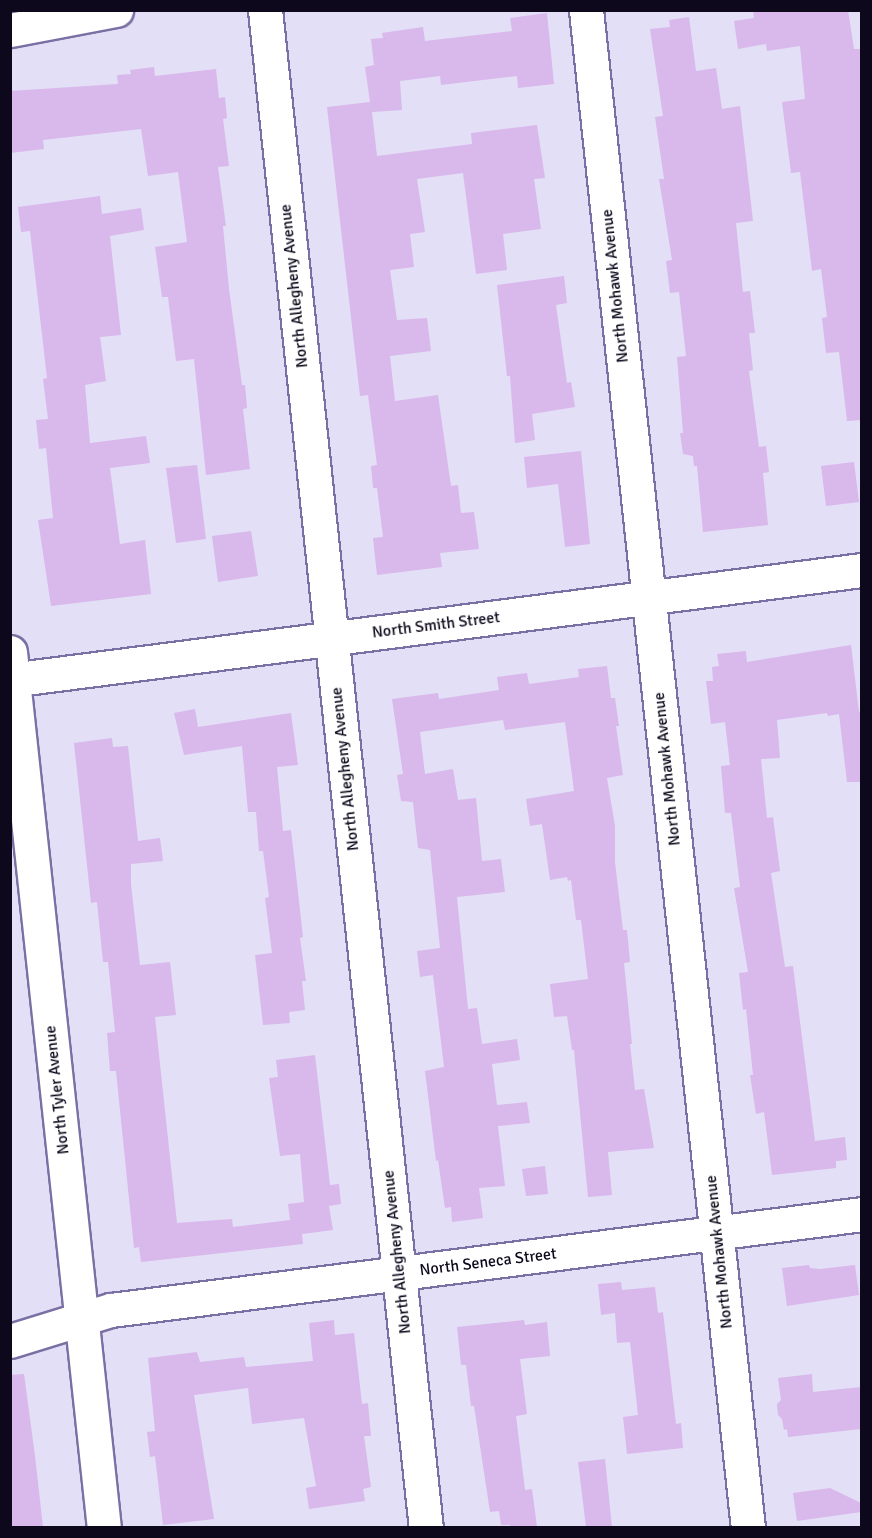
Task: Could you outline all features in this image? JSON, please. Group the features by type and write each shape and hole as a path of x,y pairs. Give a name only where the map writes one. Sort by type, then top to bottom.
{"street":[{"path":"10,30 116,10"},
{"name":"North Allegheny Avenue","path":"265,10 426,1527"},
{"name":"North Mohawk Avenue","path":"586,10 748,1527"},
{"name":"North Smith Street","path":"11,670 252,649 861,570"},
{"name":"North Tyler Avenue","path":"11,670 104,1527"},
{"name":"North Seneca Street","path":"10,1341 111,1310 861,1214"}],"building":[{"path":"753,10 848,10 854,49 860,49 861,420 847,421 839,352 826,353 822,318 827,317 821,269 812,271 800,172 791,173 782,102 805,99 800,46 767,51 766,44 738,49 734,21 754,18"},
{"path":"547,13 554,84 518,88 517,76 441,85 440,76 400,81 402,110 372,112 377,156 472,144 471,133 537,125 545,178 534,179 541,229 503,234 507,270 476,274 463,173 417,179 425,232 410,234 414,267 390,270 397,320 427,318 431,351 390,356 395,401 438,395 451,486 458,485 461,513 474,512 479,549 440,553 442,567 377,575 373,538 383,537 377,488 373,488 371,466 377,465 368,395 360,396 327,107 370,102 365,67 374,65 371,39 383,38 382,33 423,27 425,41 512,31 510,18"},
{"path":"689,17 696,71 716,68 722,109 740,106 753,221 736,223 743,292 750,291 755,333 749,333 753,370 749,371 759,447 766,446 769,472 763,473 768,525 703,532 697,466 694,466 693,456 683,454 680,433 683,433 677,357 686,356 679,292 670,293 666,261 672,260 659,179 664,179 655,117 663,116 650,29 670,27 669,20"},
{"path":"154,67 155,76 216,69 219,98 225,97 227,118 223,119 229,166 218,167 226,226 223,226 229,289 242,385 245,385 247,408 243,409 250,469 206,475 194,359 176,361 168,297 162,297 155,247 187,242 178,172 148,176 141,129 43,140 44,149 10,153 10,91 118,84 117,75 131,74 130,70"},
{"path":"100,196 102,214 141,208 144,230 110,236 121,335 100,337 106,381 85,385 90,443 146,436 150,463 110,468 120,544 145,540 151,594 51,606 38,520 53,518 46,448 39,449 36,420 48,419 43,379 47,378 30,231 21,232 18,207"},
{"path":"564,276 567,303 556,305 567,383 571,382 575,407 532,414 535,440 515,443 510,376 507,376 497,285"},
{"path":"581,451 590,544 565,547 558,484 527,488 524,457"},
{"path":"854,462 859,502 826,506 821,466"},
{"path":"197,465 206,539 176,543 166,468"},
{"path":"251,531 258,576 218,582 212,536"},
{"path":"851,645 859,712 861,712 861,782 847,782 839,714 828,716 827,713 777,720 780,758 761,759 767,818 773,817 780,871 771,873 785,967 793,966 815,1141 845,1137 847,1160 836,1161 836,1168 772,1175 764,1112 756,1114 750,1075 753,1075 746,1009 743,1010 739,973 748,972 734,888 740,887 731,813 725,813 721,766 730,765 725,722 711,724 706,681 713,681 712,667 719,666 717,654 746,651 747,662"},
{"path":"607,666 611,698 615,698 619,726 616,726 623,775 607,778 615,826 615,862 623,930 627,930 630,962 624,963 632,1044 630,1044 635,1090 644,1089 654,1148 608,1152 612,1195 588,1197 574,1050 572,1050 567,1016 554,1017 550,984 588,979 581,920 576,920 571,880 568,881 567,877 550,880 542,824 530,826 526,799 574,791 565,722 505,730 503,720 420,732 425,774 453,769 458,800 476,798 482,861 501,859 505,892 457,897 468,1009 477,1008 482,1044 517,1039 520,1060 492,1064 497,1105 527,1102 530,1123 498,1126 505,1186 479,1188 483,1218 452,1222 451,1207 445,1208 438,1160 436,1161 425,1071 444,1067 433,975 420,977 417,951 440,948 430,850 418,848 413,802 401,801 397,775 403,774 392,699 438,693 439,699 499,690 497,677 527,673 529,684 579,677 578,669"},
{"path":"195,709 198,727 291,713 298,765 277,767 283,831 291,830 306,981 302,981 305,1010 289,1012 290,1023 263,1025 255,955 272,953 265,898 269,897 263,851 259,851 256,812 248,812 242,746 184,755 174,713"},
{"path":"112,738 113,747 128,746 138,841 160,838 163,861 131,864 131,884 140,965 170,962 176,1015 155,1017 177,1223 232,1219 233,1227 290,1220 288,1204 304,1202 300,1154 280,1156 269,1078 278,1077 276,1060 315,1055 330,1185 339,1184 341,1204 329,1206 333,1230 302,1234 303,1244 141,1262 139,1247 134,1248 116,1071 110,1071 107,1033 115,1032 108,962 103,962 97,902 91,903 74,743"},
{"path":"545,1166 548,1194 526,1196 522,1169"},
{"path":"809,1265 810,1268 820,1269 855,1265 859,1295 787,1306 782,1268"},
{"path":"621,1282 622,1290 655,1287 658,1313 663,1312 676,1424 681,1423 683,1448 627,1454 623,1417 638,1415 630,1342 617,1343 615,1313 601,1315 598,1284"},
{"path":"334,1320 335,1335 354,1333 362,1404 368,1403 371,1436 364,1436 371,1487 363,1489 365,1501 309,1509 306,1488 316,1486 304,1418 252,1424 248,1388 194,1395 214,1519 163,1525 155,1456 150,1457 147,1432 155,1431 148,1358 197,1352 200,1362 244,1357 246,1367 313,1361 309,1323"},
{"path":"524,1320 525,1325 547,1322 550,1356 520,1359 527,1414 516,1416 525,1490 532,1489 537,1527 510,1527 510,1525 501,1525 499,1511 490,1512 474,1406 471,1406 466,1365 461,1365 457,1327"},
{"path":"24,1374 43,1527 10,1527 10,1375"},
{"path":"812,1374 813,1392 861,1387 861,1429 788,1437 787,1429 784,1430 782,1419 778,1415 777,1404 781,1400 778,1378"},
{"path":"605,1459 612,1527 586,1527 578,1462"},
{"path":"830,1488 861,1503 861,1512 797,1521 793,1493"}]}
